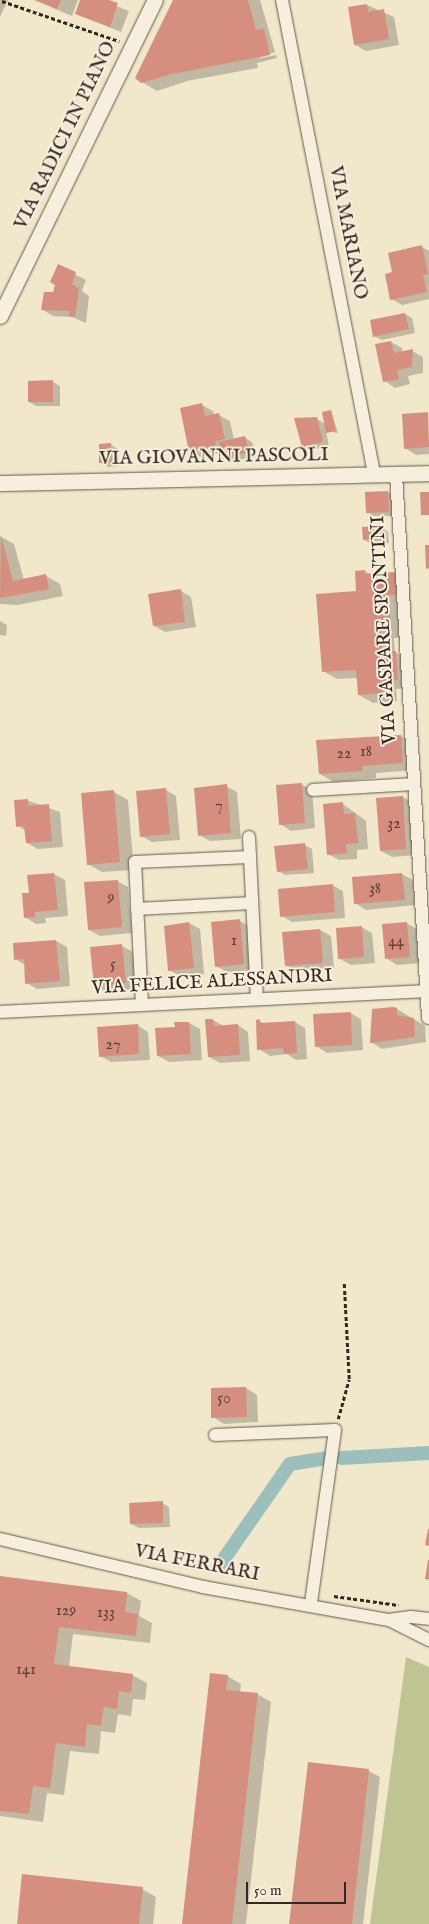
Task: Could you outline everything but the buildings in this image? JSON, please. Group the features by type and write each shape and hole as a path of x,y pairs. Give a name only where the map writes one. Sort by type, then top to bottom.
{"street":[{"name":"VIA RADICI IN PIANO","path":"0,316 155,0"},
{"name":"VIA MARIANO","path":"282,0 374,474"},
{"name":"VIA GIOVANNI PASCOLI","path":"0,482 429,473"},
{"name":"VIA GASPARE SPONTINI","path":"396,474 413,784 425,870 428,1018"},
{"path":"313,790 413,784"},
{"path":"249,838 256,999"},
{"path":"142,1005 135,862 250,856"},
{"path":"137,909 252,904"},
{"name":"VIA FELICE ALESSANDRI","path":"0,1012 427,991"},
{"path":"215,1435 335,1430 311,1598"},
{"name":"VIA FERRARI","path":"0,1539 203,1587 311,1598 389,1620 429,1640"},
{"name":"VIA FERRARI","path":"389,1620 411,1617 429,1619"}],"path":[{"path":"0,6 2,0 132,46"},
{"path":"335,1430 349,1379 344,1283"},
{"path":"311,1598 405,1606"}],"green space":[{"path":"406,1657 429,1667 429,1924 370,1924"}],"waterway":[{"path":"342,1458 429,1453"},
{"path":"219,1566 290,1464 326,1458"}]}
